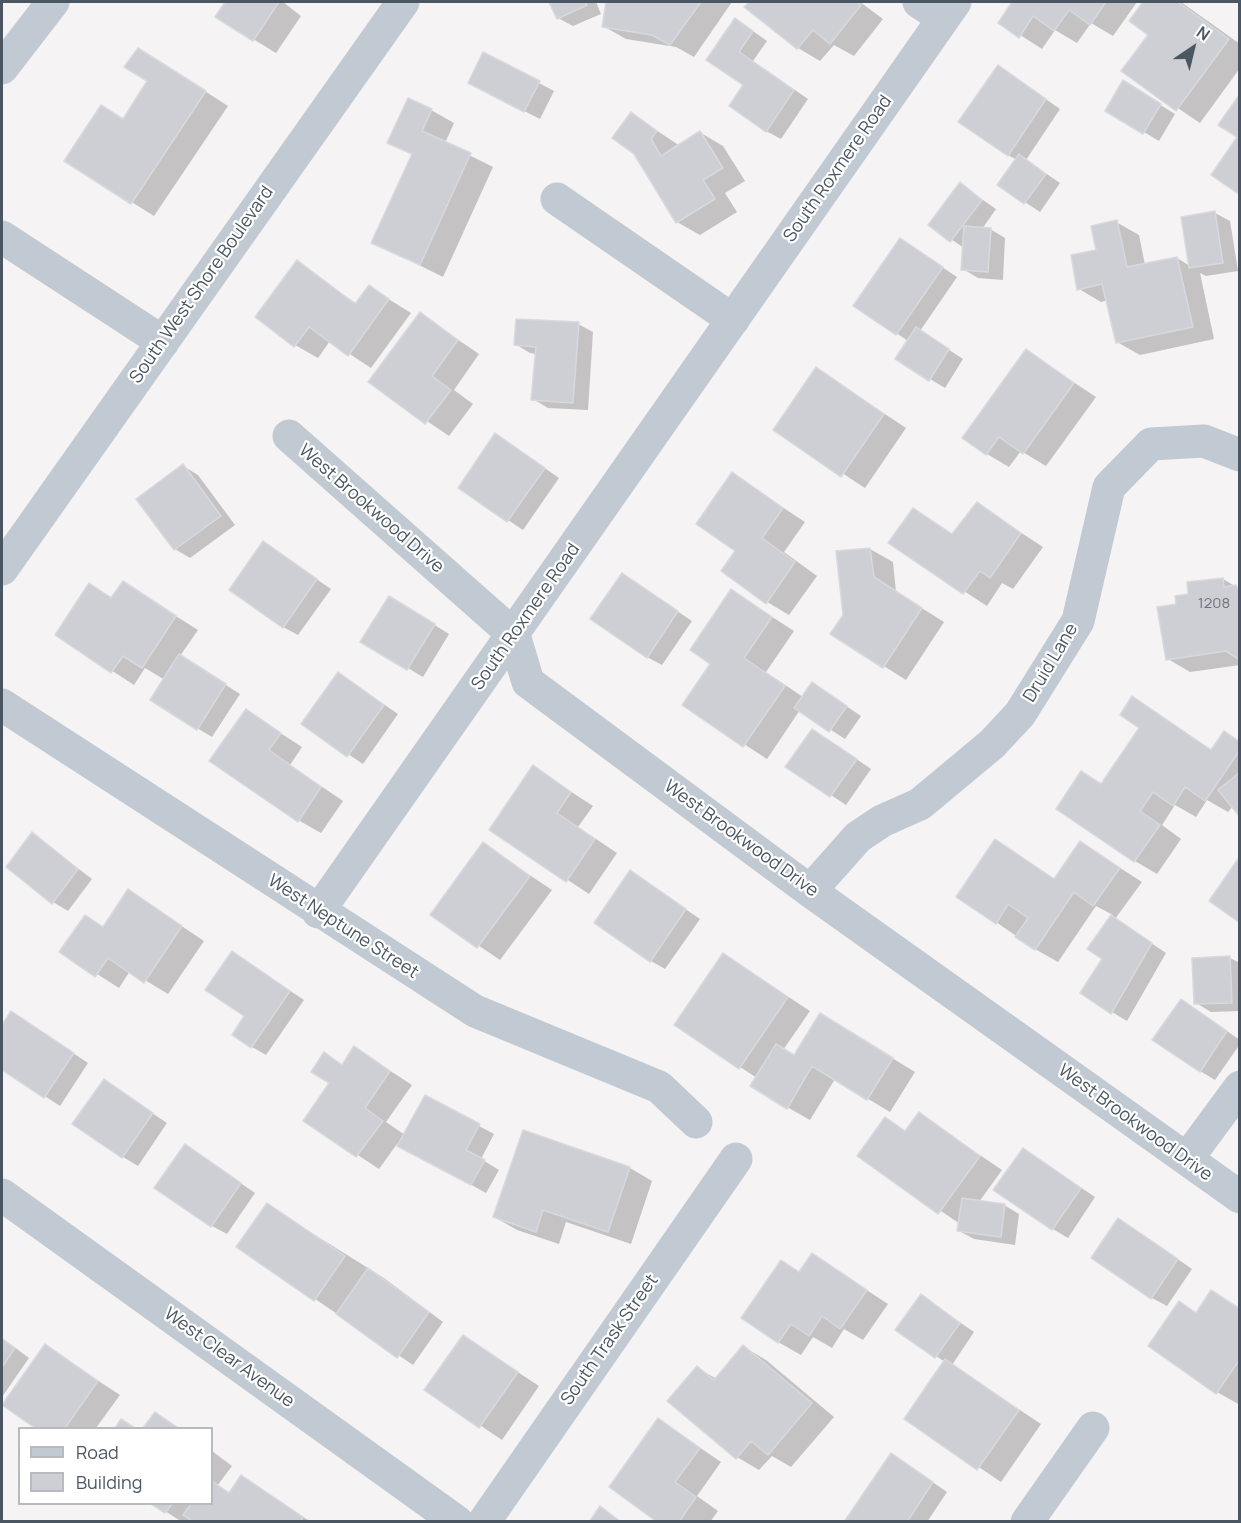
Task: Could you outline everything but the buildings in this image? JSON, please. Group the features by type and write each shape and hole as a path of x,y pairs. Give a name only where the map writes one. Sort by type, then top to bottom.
{"street":[{"path":"2,68 53,2"},
{"name":"South West Shore Boulevard","path":"2,569 403,2"},
{"name":"South Roxmere Road","path":"318,912 733,320 939,7"},
{"path":"557,199 733,320"},
{"path":"2,237 163,342"},
{"name":"West Brookwood Drive","path":"289,436 514,635 528,682 810,891 1239,1197"},
{"name":"Druid Lane","path":"810,891 858,837 882,821 920,804 992,744 1020,714 1078,621 1109,487 1151,444 1204,441 1239,455"},
{"name":"West Neptune Street","path":"2,705 318,912 475,1011 659,1087 696,1122"},
{"path":"1188,1160 1239,1088"},
{"name":"South Trask Street","path":"484,1521 736,1159"},
{"name":"West Clear Avenue","path":"2,1195 457,1521"},
{"path":"1027,1521 1093,1428"}]}
